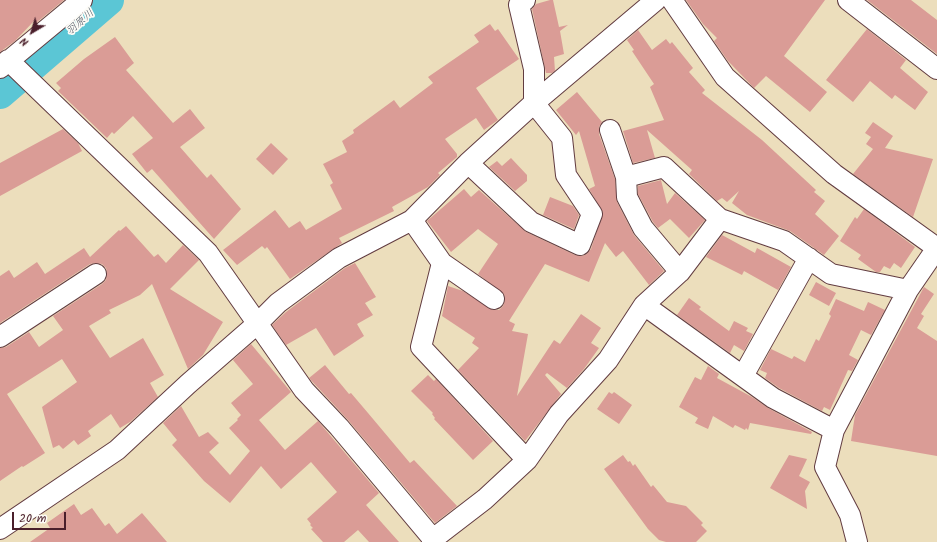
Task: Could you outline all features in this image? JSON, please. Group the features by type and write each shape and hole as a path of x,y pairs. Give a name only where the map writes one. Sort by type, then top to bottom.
{"street":[{"path":"82,0 4,64 208,253 304,390 339,427 433,540 485,499 527,460 559,414 608,360 644,305 680,272 720,219"},
{"path":"468,163 531,222 580,245 592,214 566,175 562,138 534,102 534,69 519,5 525,0"},
{"path":"2,531 117,450 188,384 258,323 278,303 339,258 412,220 468,163 534,102 656,0"},
{"path":"672,0 725,77 834,174 937,248 908,290 834,430 825,467 850,515 857,542"},
{"path":"848,0 937,69"},
{"path":"610,130 626,177 628,197 643,228 680,272"},
{"path":"626,177 664,167 720,219 784,241 831,274 908,290"},
{"path":"412,220 442,263 494,299"},
{"path":"743,376 809,258"},
{"path":"442,263 421,347 527,460"},
{"path":"0,337 96,274"},
{"path":"644,305 773,398 834,430"}],"building":[{"path":"0,0 64,0 36,23 34,21 15,41 0,52"},
{"path":"553,0 559,27 568,25 560,31 564,54 554,57 555,71 552,73 546,73 532,9 536,4"},
{"path":"686,0 825,0 784,56 827,92 810,112 766,76 754,88 728,61 714,41 717,38 703,24"},
{"path":"867,0 911,0 937,20 937,54"},
{"path":"490,24 495,31 498,29 519,59 476,88 498,120 484,130 476,118 445,139 457,154 457,157 438,173 440,175 428,187 392,207 394,211 339,238 342,243 290,279 267,247 265,249 262,246 237,265 223,250 275,210 289,228 300,221 306,230 342,209 330,185 333,183 323,164 347,152 342,141 354,133 353,130 394,100 400,108 433,83 428,77 479,42 474,35"},
{"path":"867,29 906,60 900,68 928,92 915,110 895,95 892,99 870,81 853,102 826,80"},
{"path":"638,30 652,50 666,39 670,44 672,42 693,68 689,72 705,90 702,93 762,140 816,190 814,192 825,201 815,214 839,236 824,255 790,231 747,215 732,203 739,191 727,202 722,198 717,201 689,174 692,170 647,130 655,158 633,163 623,131 664,120 650,87 654,84 632,51 634,50 627,40"},
{"path":"115,37 134,63 126,70 173,123 190,109 205,128 180,147 207,178 211,174 241,209 214,239 152,169 147,173 132,154 153,138 133,116 114,134 112,132 107,138 58,91 61,88 56,83 84,59"},
{"path":"577,92 602,122 599,127 599,134 615,179 617,202 634,235 664,271 649,285 623,251 616,257 605,243 589,282 545,264 509,321 515,324 512,331 528,334 517,396 554,340 560,344 581,314 601,328 591,343 599,348 584,369 567,388 547,373 545,375 561,394 525,441 458,370 479,348 472,343 475,338 442,316 448,286 463,291 493,310 499,310 503,306 505,300 504,294 478,274 498,244 478,229 451,252 427,221 464,189 471,197 479,190 526,232 575,255 582,256 587,254 591,249 603,212 589,189 595,186 579,131 576,135 556,110"},
{"path":"873,122 893,136 885,148 933,159 913,217 853,174 873,149 866,144 871,137 865,133"},
{"path":"63,129 78,143 82,151 0,196 0,163"},
{"path":"271,143 288,159 273,175 256,159"},
{"path":"511,158 527,175 527,181 515,191 489,167 497,161 502,166"},
{"path":"661,180 667,204 675,193 705,220 689,238 670,219 658,228 653,222 638,194 638,186"},
{"path":"550,197 573,206 579,215 574,229 543,215"},
{"path":"864,209 915,247 901,268 894,263 890,269 884,266 880,272 876,272 858,259 861,255 840,241 855,217 857,219"},
{"path":"126,226 154,257 158,254 166,263 183,245 199,260 170,289 223,322 203,355 188,369 152,284 140,295 109,310 111,313 89,326 110,358 143,338 164,375 150,383 158,397 130,422 120,428 111,414 88,431 91,436 78,445 74,440 63,449 59,445 53,448 42,407 77,382 62,359 7,394 45,453 0,481 0,348 6,347 29,332 39,347 63,330 53,316 102,284 106,280 107,274 106,268 102,264 90,264 0,323 0,276 9,270 14,278 37,262 45,274 84,248 90,257 119,230 120,231"},
{"path":"722,235 755,253 757,248 791,267 778,290 744,271 742,275 706,257"},
{"path":"355,263 376,297 365,303 373,315 357,324 364,336 334,356 316,328 286,345 272,325 286,312 345,268"},
{"path":"816,282 836,293 829,306 809,295"},
{"path":"924,287 934,294 921,314 924,316 917,328 937,341 937,456 851,441 855,415"},
{"path":"689,298 701,307 699,309 729,331 734,321 748,328 746,331 753,334 744,351 734,345 730,353 677,315"},
{"path":"836,299 864,311 868,302 885,310 871,335 861,330 849,355 858,360 852,371 848,370 830,410 824,407 822,411 779,388 765,378 767,373 760,370 771,349 792,359 794,356 805,362 816,339 819,341 831,316 829,314"},
{"path":"251,344 291,392 259,420 285,450 318,421 379,493 366,505 399,542 369,542 358,530 344,542 323,542 311,529 313,528 307,519 337,492 311,462 281,489 261,466 230,503 204,481 172,445 177,440 163,423 181,406 199,437 208,432 219,443 209,452 230,475 250,451 229,428 241,415 231,403 253,384 233,360"},
{"path":"325,365 349,394 351,393 410,463 414,460 457,506 435,523 348,420 309,378"},
{"path":"708,366 719,374 717,378 812,432 811,434 750,423 748,430 735,425 733,428 713,416 708,429 695,423 698,418 679,407 695,377 701,380"},
{"path":"428,375 434,381 436,379 493,441 473,460 434,419 433,413 411,391"},
{"path":"609,392 612,394 614,392 632,405 619,424 597,409"},
{"path":"623,455 633,466 635,464 651,487 653,485 667,502 686,506 703,523 701,525 707,531 696,542 666,542 659,540 648,529 604,469"},
{"path":"789,455 807,459 799,476 810,482 805,491 807,509 770,488"},
{"path":"74,504 81,515 92,508 105,526 109,523 117,534 142,513 167,542 30,542 50,528 47,523"}],"waterway":[{"name":"羽原川","path":"0,93 108,0"}]}
